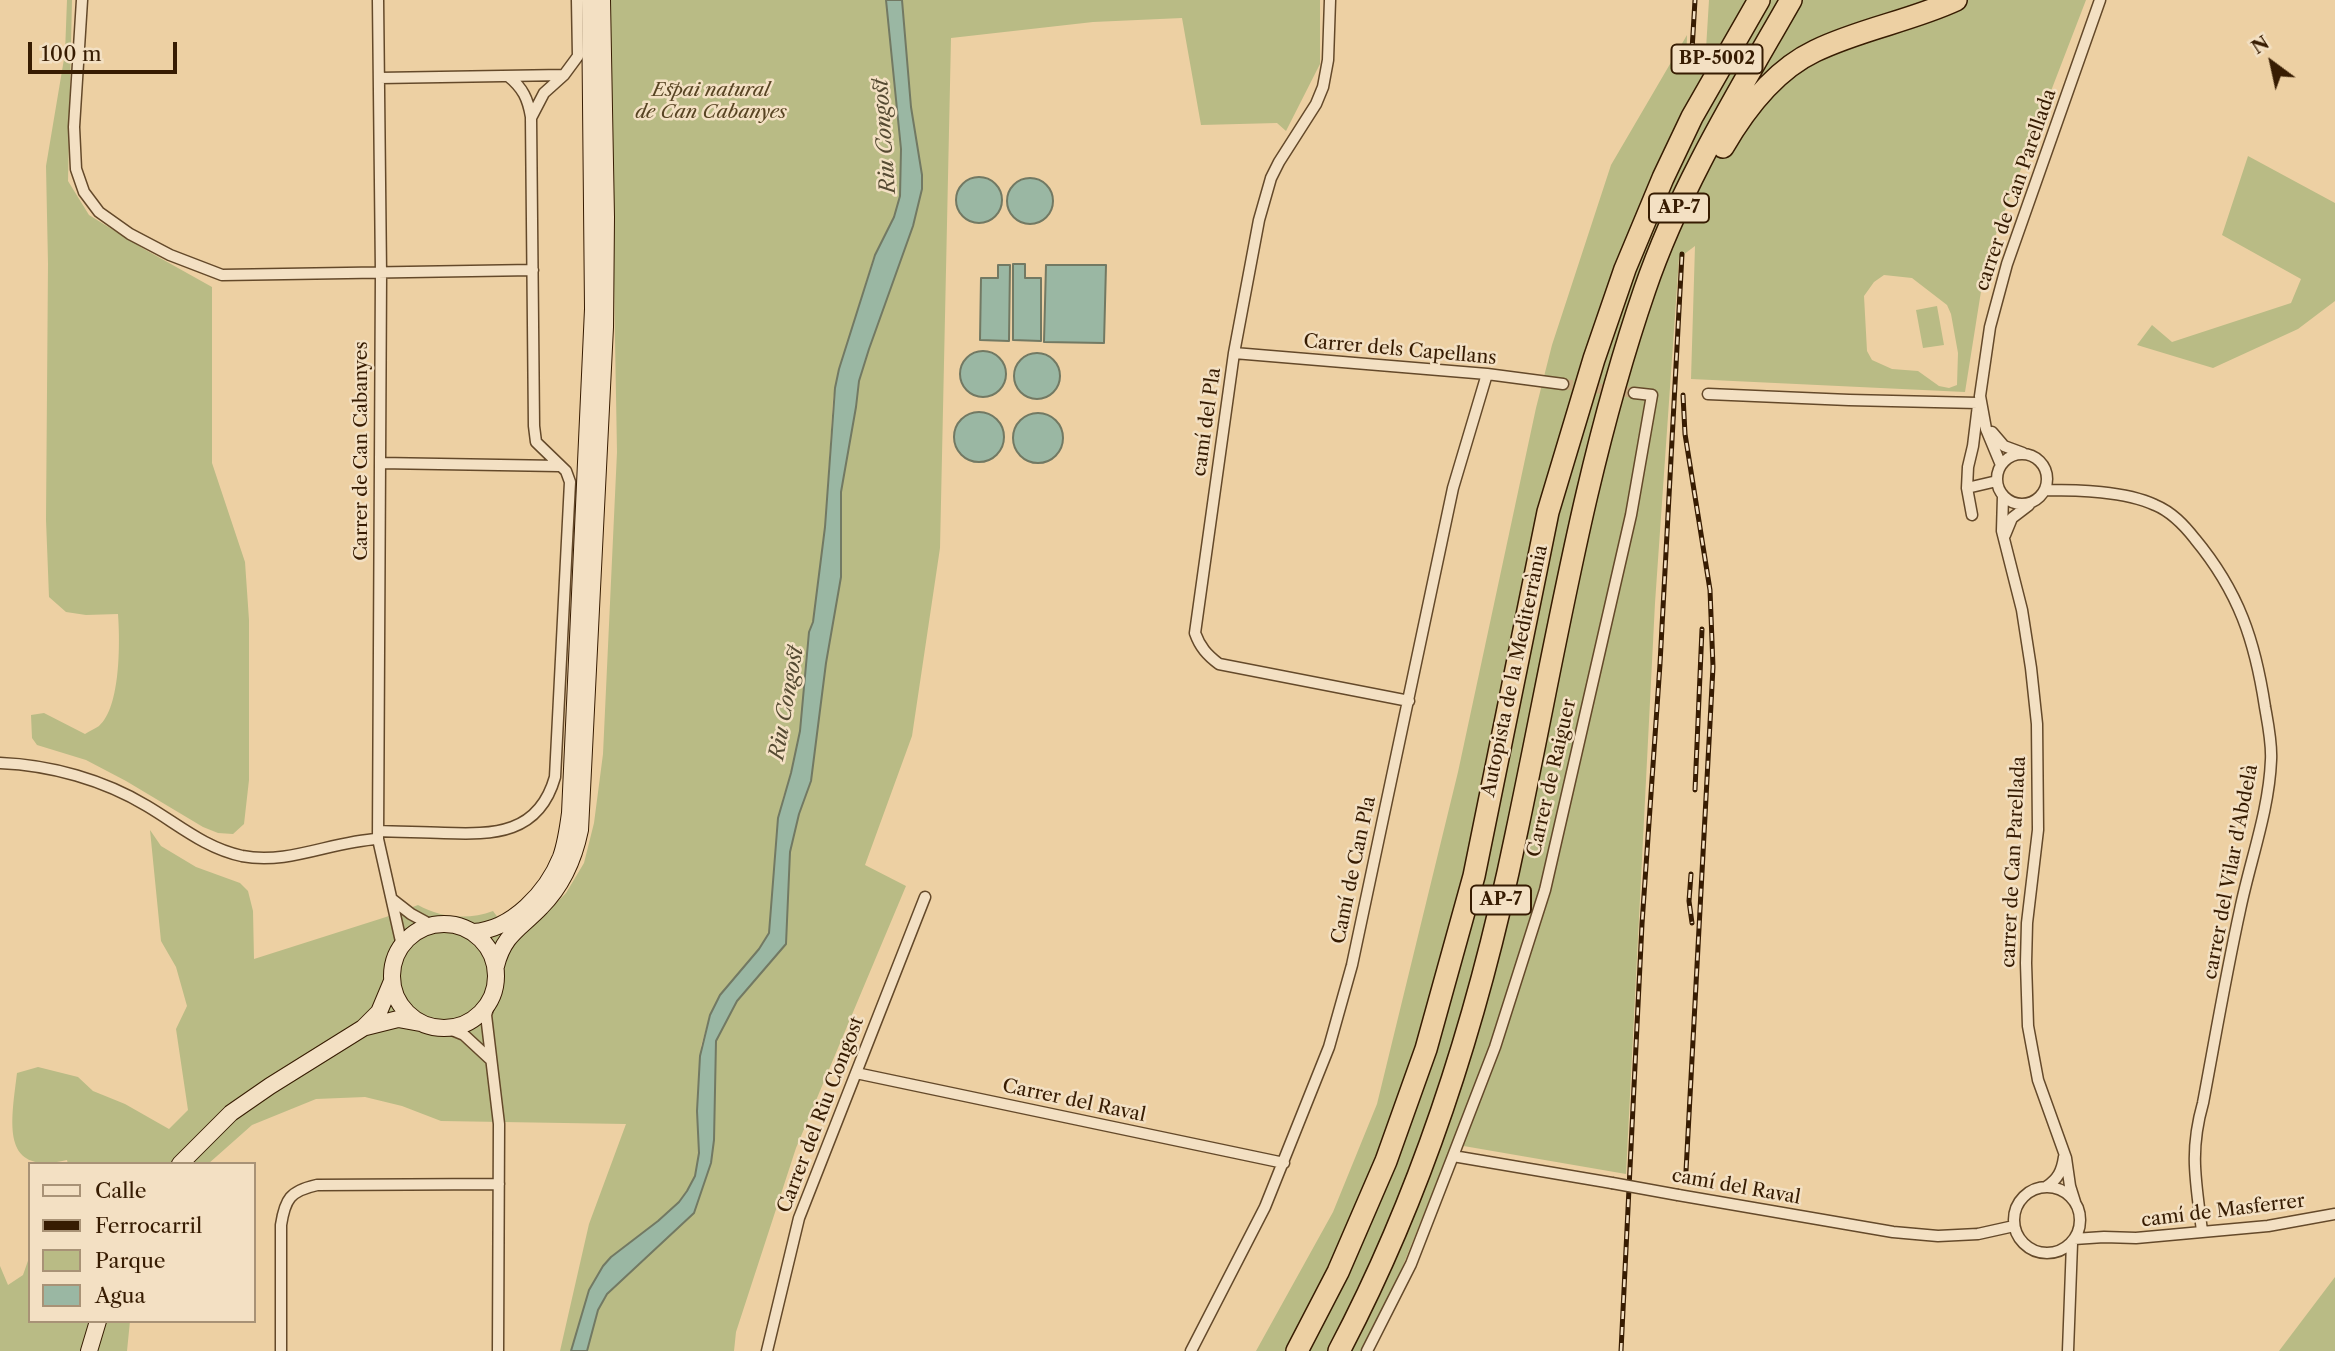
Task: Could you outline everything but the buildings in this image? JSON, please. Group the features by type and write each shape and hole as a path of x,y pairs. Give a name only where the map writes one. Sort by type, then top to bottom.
{"highway":[{"name":"BP-5002","path":"1692,117 1742,0"},
{"name":"Autopista de la Mediterrània","path":"1297,1351 1338,1272 1381,1173 1426,1049 1474,876 1548,512 1594,359 1625,269 1663,178 1692,117 1759,0"},
{"name":"Autopista de la Mediterrània","path":"1339,1351 1374,1278 1432,1135 1479,989 1516,836 1569,572 1602,431 1645,289 1669,230 1709,148 1791,0"},
{"path":"1602,431 1684,222 1728,139 1754,102 1781,74 1812,52 1956,0"}],"street":[{"path":"82,0 74,151 76,169 84,192 99,212 131,234 170,255 222,275 533,270"},
{"name":"Carrer de Can Cabanyes","path":"378,0 381,273 378,835 402,946"},
{"path":"531,118 544,93 564,75 578,56 577,0"},
{"path":"473,933 485,932 506,923 524,908 547,882 562,853 570,813 593,309 590,0"},
{"path":"498,1351 499,1124 486,1014 495,988 496,965 503,944 556,889 570,863 580,830 605,327 602,0"},
{"name":"camí del Pla","path":"1330,0 1328,60 1323,87 1316,104 1271,178 1259,220 1234,353 1195,633 1200,646 1219,664 1409,701"},
{"name":"carrer de Can Parellada","path":"1972,514 1967,488 1968,467 1987,339 2007,264 2100,0"},
{"path":"379,78 564,75"},
{"path":"0,763 50,769 110,787 147,806 208,845 244,856 286,857 378,835 493,833 520,824 542,806 555,777 570,482 569,475 537,442 534,426 531,118 529,101 519,85 508,76"},
{"name":"Carrer dels Capellans","path":"1234,353 1487,374 1563,384"},
{"name":"Camí de Can Pla","path":"1191,1351 1265,1207 1318,1078 1340,1009 1352,965 1453,488 1487,374"},
{"name":"Carrer de Raiguer","path":"1367,1351 1411,1264 1453,1156 1495,1047 1545,890 1631,515 1651,395 1634,393"},
{"path":"1708,394 1849,400 1980,399"},
{"name":"carrer de Can Parellada","path":"1980,399 1986,429 2001,465"},
{"name":"carrer de Can Parellada","path":"1983,414 1995,437 2004,446 2023,453"},
{"path":"2004,545 2012,518 2034,502 2045,490 2047,473 2038,459 2023,453 2014,455 2001,465 1997,481 2003,496 2018,504 2034,502"},
{"path":"380,463 559,466"},
{"name":"carrer del Vilar d'Abdelà","path":"2047,473 2054,482 2078,491"},
{"path":"1967,488 1997,481"},
{"name":"carrer del Vilar d'Abdelà","path":"2045,490 2131,497 2154,504 2176,518 2221,573 2240,607 2255,653 2271,759 2267,799 2240,911 2196,1127 2193,1153 2202,1231"},
{"name":"carrer de Can Parellada","path":"2003,496 2004,545 2022,610 2037,724 2038,830 2027,936 2028,1026 2038,1080 2060,1137 2075,1202"},
{"name":"Carrer del Riu Congost","path":"767,1351 799,1218 925,897"},
{"path":"393,900 433,926"},
{"path":"182,1162 231,1113 363,1028 379,1012 392,979 396,956 410,937 433,926 460,926 483,941 496,965"},
{"path":"392,979 401,1005 410,1016 422,1023"},
{"path":"363,1028 398,1019 435,1027 461,1026 474,1019 492,999"},
{"path":"447,1028 464,1035 491,1060"},
{"name":"Carrer del Raval","path":"856,1073 1284,1163"},
{"name":"carrer de Can Parellada","path":"2046,1187 2056,1181 2062,1169 2064,1157 2060,1137"},
{"name":"camí del Raval","path":"1453,1156 1905,1233 1938,1236 1978,1234 2014,1226"},
{"path":"281,1351 281,1225 284,1208 294,1193 317,1185 499,1184"},
{"path":"2068,1351 2073,1241 2080,1224 2080,1212 2068,1194 2058,1188 2035,1189 2025,1195 2014,1215 2018,1236 2033,1250 2043,1253 2063,1249 2073,1241"},
{"name":"camí de Masferrer","path":"2073,1241 2268,1226 2335,1214"},
{"name":"camí de Masferrer","path":"2080,1224 2094,1232 2115,1238"},
{"path":"2053,1253 2072,1279"},
{"path":"89,1351 97,1323"}],"green space":[{"path":"67,0 72,0 68,181 89,215 212,287 212,463 245,562 249,620 249,780 244,824 233,834 218,833 203,827 86,760 37,745 32,738 31,715 44,713 85,734 99,726 112,704 119,656 118,614 86,615 66,612 49,597 46,520 46,166 65,53"},
{"name":"Espai natural de Can Cabanyes","path":"609,0 886,0 901,149 901,191 897,209 873,259 839,369 833,399 825,527 813,622 809,632 800,731 778,827 769,933 759,950 720,995 710,1015 701,1046 697,1111 699,1157 695,1176 679,1202 603,1266 589,1290 571,1351 560,1351 589,1224 626,1124 441,1121 402,1106 365,1097 316,1099 252,1125 210,1162 40,1162 30,1160 20,1153 13,1127 17,1073 38,1067 78,1077 93,1091 125,1104 169,1129 188,1110 176,1029 187,1006 176,967 161,941 150,830 161,846 196,867 240,883 248,891 253,911 254,959 418,905 436,913 455,916 474,916 493,911 515,941 566,893 584,863 594,823 603,754 617,452"},
{"path":"902,0 1320,0 1320,64 1286,131 1277,123 1201,125 1182,18 1093,22 951,38 940,548 912,736 865,865 906,886 796,1148 736,1332 734,1351 587,1351 598,1310 607,1294 694,1213 711,1163 714,1140 716,1041 737,1001 786,944 790,852 799,814 811,781 826,663 841,577 841,492 859,381 913,226 922,189 911,107"},
{"path":"1709,0 2086,0 1986,260 1965,392 1691,379 1695,246 1679,258 1655,603 1626,1174 1452,1144 1398,1278 1361,1351 1256,1351 1333,1212 1377,1104 1458,772 1536,408 1552,345 1611,165 1687,35 1686,70 1706,49","holes":["1884,275 1912,278 1947,305 1951,314 1958,353 1957,385 1949,388 1939,386 1918,371 1892,369 1872,360 1867,351 1864,296 1874,282"]},
{"path":"2248,156 2335,203 2335,301 2298,329 2213,368 2137,345 2152,325 2172,342 2291,303 2301,279 2222,235"},
{"path":"1937,306 1944,345 1923,348 1916,310"},
{"path":"28,1261 28,1323 130,1323 127,1351 0,1351 0,1266 8,1285 23,1275"},
{"path":"2335,1277 2335,1351 2279,1351"}],"water":[{"path":"886,0 902,0 911,107 922,189 913,226 859,381 841,492 841,577 826,663 811,781 799,814 790,852 786,944 737,1001 716,1041 714,1140 711,1163 694,1213 607,1294 598,1310 587,1351 571,1351 589,1290 603,1266 679,1202 695,1176 699,1153 697,1111 700,1056 710,1015 720,995 769,933 778,818 800,731 809,632 813,622 825,527 835,388 875,255 894,217 900,196 901,149"},
{"path":"979,177 995,184 1002,200 995,216 979,223 963,216 956,200 963,184"},
{"path":"1030,178 1046,185 1053,201 1046,217 1030,224 1014,217 1007,201 1014,185"},
{"path":"1013,264 1025,264 1025,278 1041,278 1041,341 1013,340"},
{"path":"998,265 1010,265 1009,341 980,340 981,278 998,278"},
{"path":"1046,265 1106,265 1104,343 1044,342"},
{"path":"983,351 992,352 999,358 1005,365 1005,383 999,390 992,396 983,397 974,396 967,390 961,383 960,374 961,365 967,358 974,352"},
{"path":"1037,353 1046,354 1053,360 1059,367 1059,385 1053,392 1046,398 1037,399 1028,398 1021,392 1015,385 1014,376 1015,367 1021,360 1028,354"},
{"path":"979,412 997,419 1004,437 997,455 979,462 961,455 954,437 961,419"},
{"path":"1038,413 1056,420 1063,438 1056,456 1038,463 1020,456 1013,438 1020,420"}],"tunnel":[{"path":"1563,384 1634,393"}],"railway":[{"path":"1691,67 1695,0"},
{"path":"1621,1351 1642,924 1660,664 1682,254"},
{"path":"1683,395 1685,434 1710,590 1713,667 1686,1171"},
{"path":"1695,790 1702,629"},
{"path":"1691,874 1689,901 1692,923"}],"water label":[{"name":"Riu Congost","path":"885,136"},
{"name":"Riu Congost","path":"787,703"}]}
